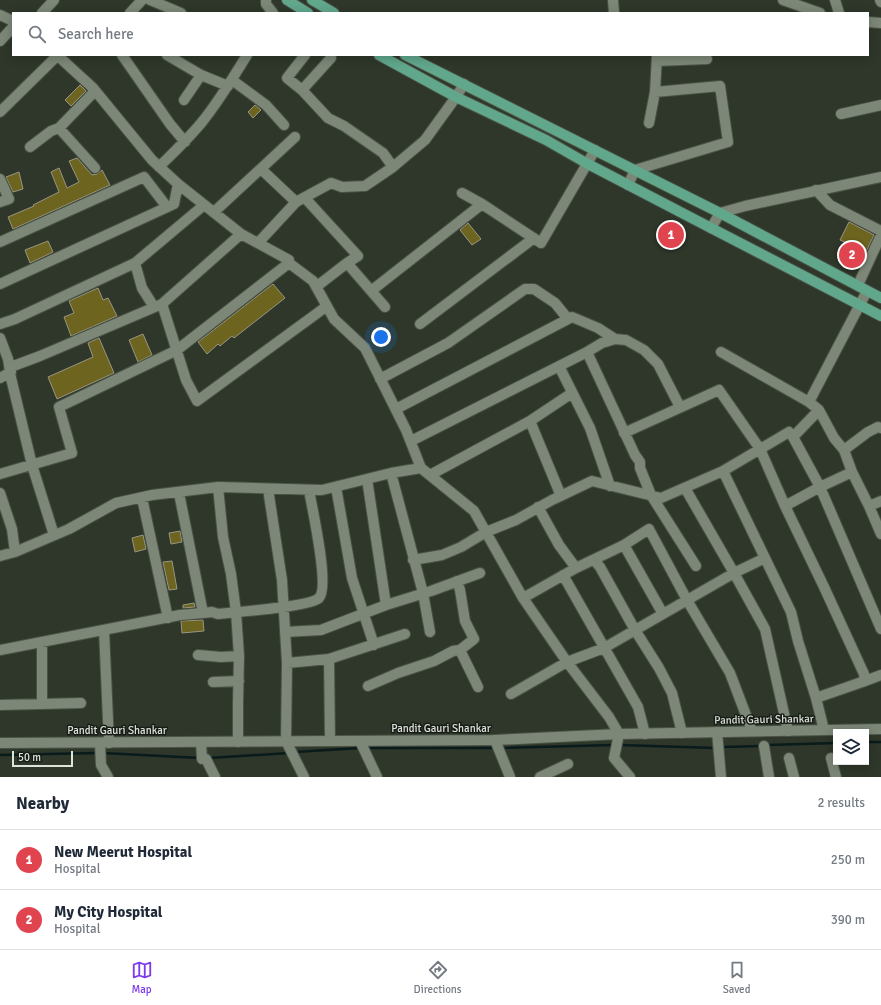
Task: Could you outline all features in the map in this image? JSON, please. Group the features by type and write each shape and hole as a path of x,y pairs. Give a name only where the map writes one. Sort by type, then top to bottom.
{"main road":[{"path":"287,0 306,12"},
{"path":"312,0 327,11"},
{"path":"381,56 456,97 546,140 588,164 881,316"},
{"path":"407,56 720,213 881,298"}],"street":[{"path":"43,12 54,0"},
{"path":"131,12 142,0"},
{"path":"150,0 179,12"},
{"path":"266,0 266,4 272,12"},
{"path":"613,0 614,12"},
{"path":"783,0 817,12"},
{"path":"835,0 838,12"},
{"path":"0,15 12,21"},
{"path":"869,22 881,23"},
{"path":"0,41 12,28"},
{"path":"0,112 56,56"},
{"path":"58,56 95,91 152,160 178,184 241,234 289,260 289,263 313,281 334,319 365,348 411,442 421,468 474,511 523,598 567,662 609,717 619,734 614,758 630,777"},
{"path":"123,56 170,124 185,142"},
{"path":"169,56 202,75 230,83 266,105 284,126"},
{"path":"159,167 202,123 230,83 246,56"},
{"path":"304,56 287,78 302,90 328,118 344,126 384,153 393,167"},
{"path":"302,90 331,58"},
{"path":"649,123 655,92 657,58 708,59"},
{"path":"184,100 202,75"},
{"path":"258,243 300,200 331,183 342,187 365,186 393,167 424,140 464,84"},
{"path":"628,185 635,170 728,142 720,86 655,92"},
{"path":"30,147 59,128 95,91"},
{"path":"841,114 881,105"},
{"path":"59,128 95,168"},
{"path":"214,212 295,137"},
{"path":"462,193 482,204 541,243 595,150"},
{"path":"261,169 300,200 358,256 316,287"},
{"path":"0,242 144,177 167,207"},
{"path":"711,228 720,213 816,190 881,177"},
{"path":"0,179 9,199 0,202"},
{"path":"0,284 174,204 178,184"},
{"path":"816,190 830,205 881,231"},
{"path":"371,290 482,204"},
{"path":"0,324 15,319 136,263 204,205"},
{"path":"0,378 16,365 158,306 241,234"},
{"path":"858,285 881,236"},
{"path":"420,324 534,238"},
{"path":"136,263 142,288 158,306 177,350 186,380 197,401 327,306"},
{"path":"0,474 72,453 59,407 177,350 289,263"},
{"path":"347,263 385,307"},
{"path":"380,379 448,343 525,289 534,289 555,303 568,319"},
{"path":"809,402 868,291"},
{"path":"396,410 572,317 598,328 615,339"},
{"path":"411,442 602,343 615,339 626,340 644,350 658,364 680,407"},
{"path":"1,342 10,369 32,464 54,535"},
{"path":"587,352 624,433 640,462 640,468 651,495 696,566"},
{"path":"721,352 809,402 819,410 834,438 844,450 852,472 881,534"},
{"path":"559,366 590,428 610,486"},
{"path":"624,433 719,390 760,449 785,506 864,674 865,681"},
{"path":"430,475 530,421 572,393"},
{"path":"793,437 819,410"},
{"path":"530,421 562,496"},
{"path":"844,450 868,432 878,427 881,428"},
{"path":"413,560 442,555 461,547 486,532 516,520 592,481 661,498 723,471 789,432 820,487 881,629"},
{"path":"0,556 15,552 69,529 116,503 152,496 218,487 322,490 391,473 421,468"},
{"path":"723,471 791,612 824,730"},
{"path":"785,506 852,472"},
{"path":"391,473 423,593 430,632"},
{"path":"366,479 386,605"},
{"path":"218,487 223,537 231,574 236,612 239,656 238,742"},
{"path":"336,487 352,578 374,645"},
{"path":"685,488 765,629 788,731"},
{"path":"268,489 282,580 284,607 287,663 286,741 304,777"},
{"path":"0,650 180,615 212,612 218,614 284,607 312,602 320,598 323,592 324,574 309,490"},
{"path":"0,492 12,529 15,552"},
{"path":"179,493 203,613"},
{"path":"142,498 168,618"},
{"path":"869,506 881,501"},
{"path":"538,508 559,545 576,568"},
{"path":"523,598 576,568 624,545 648,529 687,600 730,673 752,732"},
{"path":"624,545 663,614"},
{"path":"511,694 567,662 604,648 734,573 765,558"},
{"path":"594,560 600,567 672,693 682,733"},
{"path":"285,632 321,630 386,605 480,573"},
{"path":"563,575 638,707 645,734"},
{"path":"368,686 398,673 434,661 453,651 460,650 474,639 465,621 457,581"},
{"path":"104,630 103,744 101,765 108,777"},
{"path":"287,663 329,659 405,634"},
{"path":"42,642 42,704"},
{"path":"460,650 478,688"},
{"path":"198,655 221,657 239,656"},
{"path":"329,659 330,741"},
{"path":"816,698 881,675"},
{"path":"213,682 239,681"},
{"path":"0,705 81,703"},
{"name":"Pandit Gauri Shankar","path":"0,743 103,744 495,740 619,734 881,729"},
{"path":"716,732 720,777"},
{"path":"495,740 510,777"},
{"path":"360,741 377,777"},
{"path":"201,742 202,759 206,758 215,777"},
{"path":"764,746 769,777"},
{"path":"789,758 794,777"},
{"path":"831,758 836,777"},
{"path":"540,777 568,764"}],"building":[{"path":"80,85 86,91 71,106 65,100"},
{"path":"255,105 261,110 253,118 248,112"},
{"path":"77,158 92,175 97,174 102,170 110,185 13,229 8,217 34,206 33,205 59,192 51,172 59,168 67,188 79,182 69,161"},
{"path":"19,172 23,189 13,192 6,177"},
{"path":"672,220 683,226 671,249 660,244"},
{"path":"849,222 874,235 862,260 846,252 849,244 840,240"},
{"path":"468,223 481,239 472,245 460,230"},
{"path":"48,241 53,252 30,263 25,250"},
{"path":"273,284 285,298 234,338 232,336 220,346 218,344 207,354 198,342"},
{"path":"98,288 103,300 108,298 117,316 71,336 64,317 74,313 69,301"},
{"path":"143,334 152,355 138,362 129,340"},
{"path":"99,338 114,373 57,399 48,377 93,357 88,343"},
{"path":"180,531 182,542 171,544 169,533"},
{"path":"143,535 146,549 135,552 132,538"},
{"path":"172,561 177,589 169,590 163,562"},
{"path":"194,603 195,607 183,608 183,605"},
{"path":"203,620 204,631 182,633 181,621"}],"waterway":[{"path":"869,742 881,742"},
{"path":"767,745 833,743"},
{"path":"501,748 614,745"},
{"path":"619,745 716,748"},
{"path":"721,747 762,746"},
{"path":"295,752 360,748"},
{"path":"367,748 496,748"},
{"path":"0,755 98,753"},
{"path":"103,753 200,758"},
{"path":"209,758 290,753"}],"place":[{"name":"New Meerut Hospital","path":"671,235"},
{"name":"My City Hospital","path":"852,255"}]}
